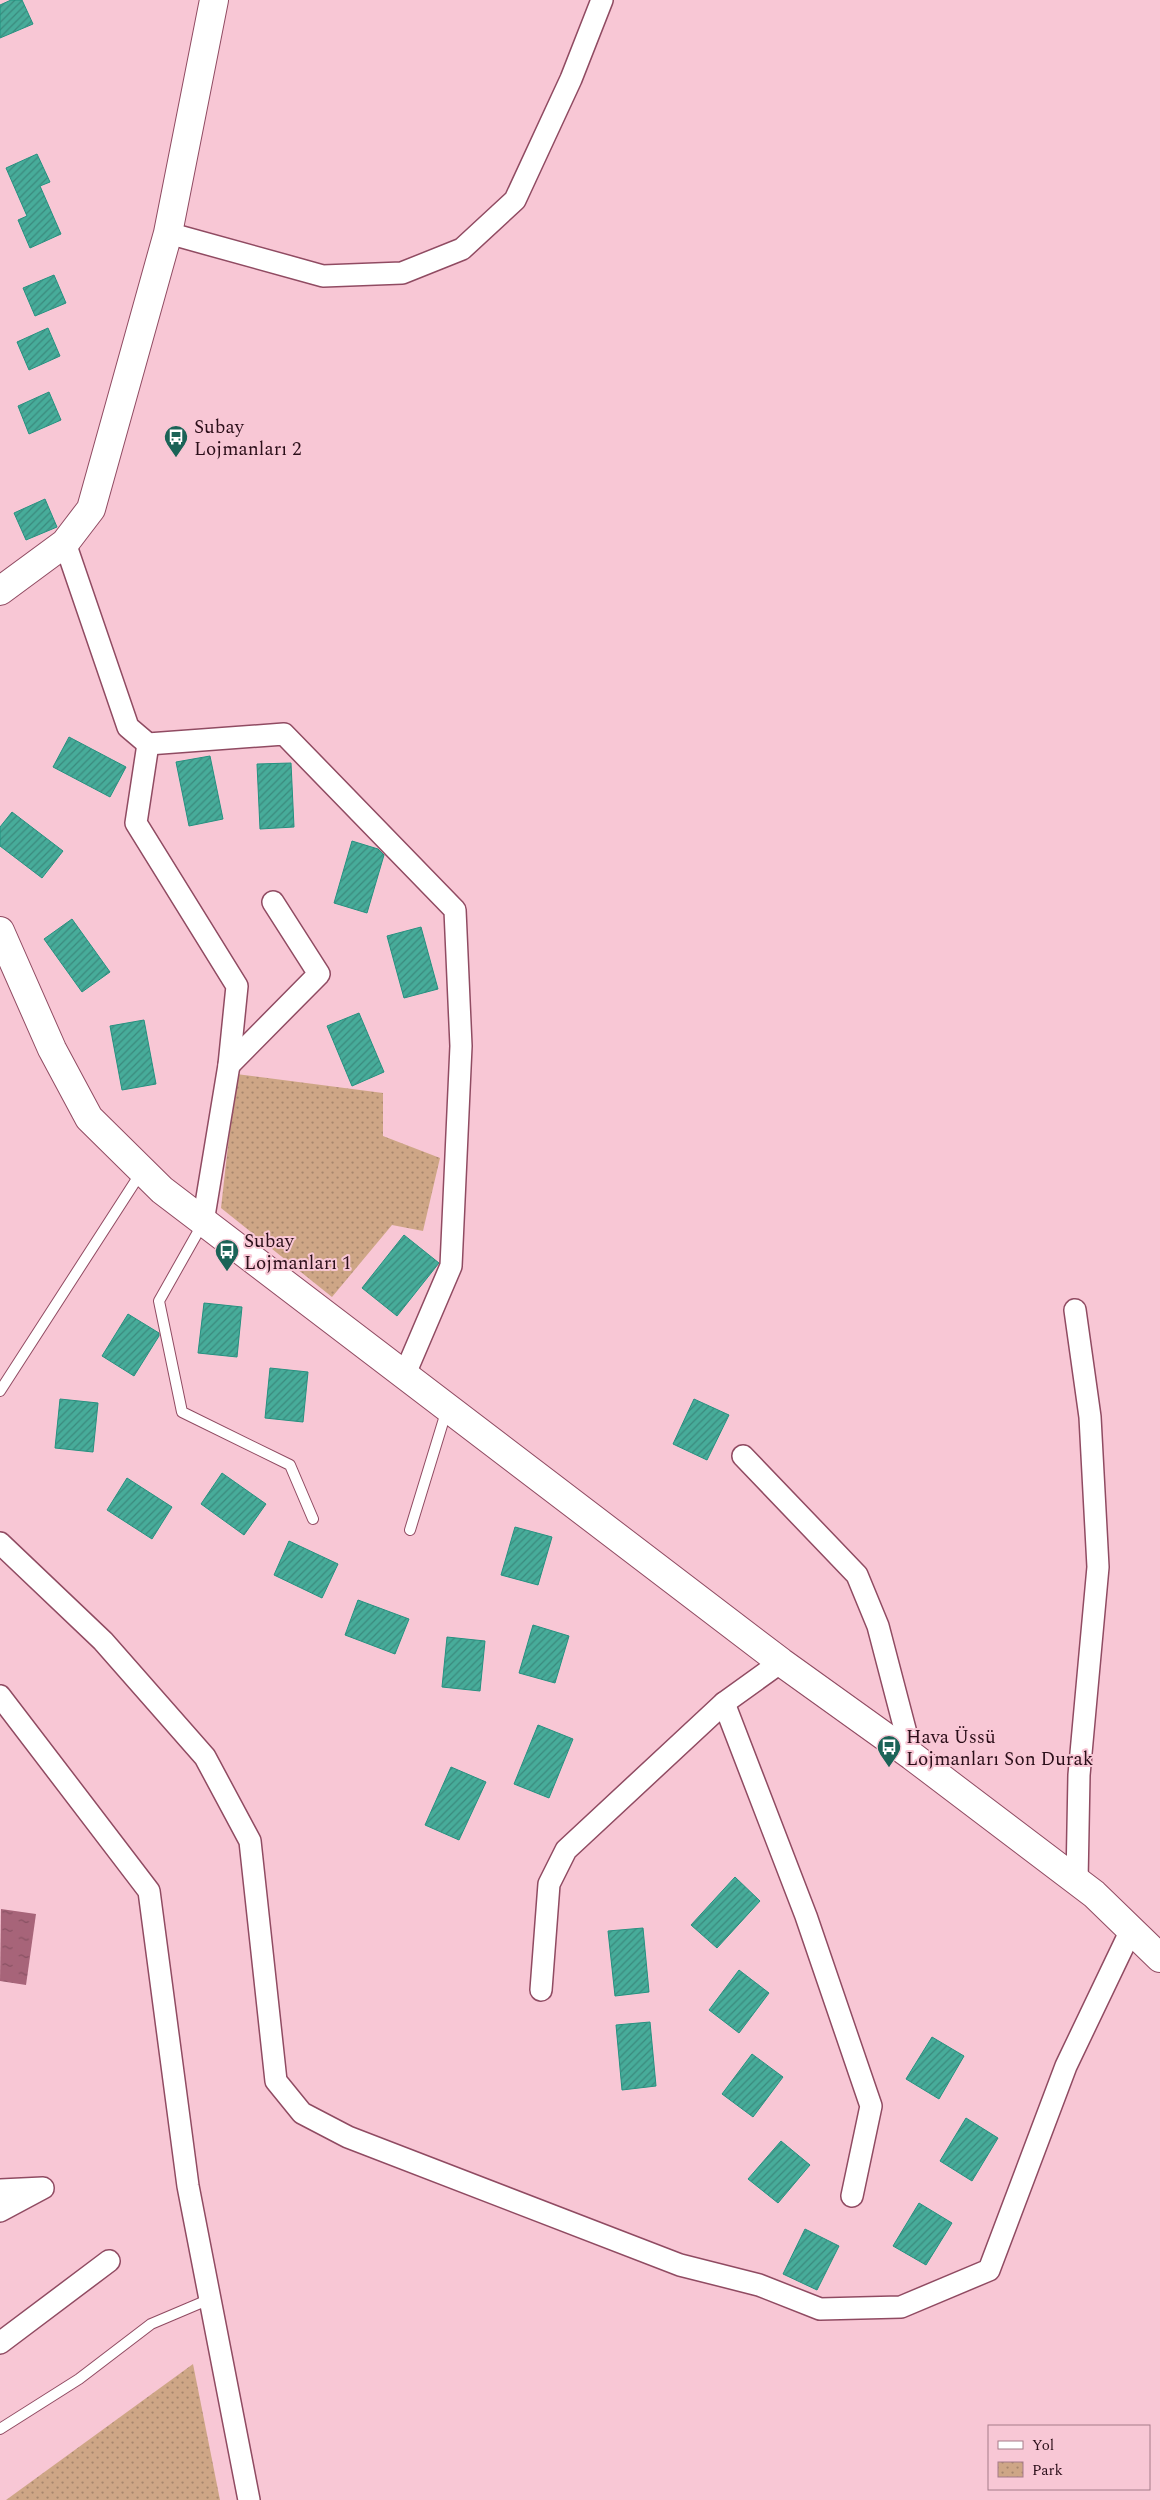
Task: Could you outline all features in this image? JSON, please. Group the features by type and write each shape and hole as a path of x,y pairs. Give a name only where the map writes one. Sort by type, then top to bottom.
{"street":[{"path":"0,591 65,543 91,509 168,233 214,0"},
{"path":"168,233 323,276 402,273 462,250 515,200 571,79 602,0"},
{"path":"65,543 128,727 148,744 284,734 455,910 461,1046 451,1266 404,1376"},
{"path":"148,744 136,823 237,986 229,1065 203,1222"},
{"path":"229,1065 319,974 273,902"},
{"path":"0,931 52,1049 89,1118 162,1190 781,1662 912,1756 1094,1894 1160,1958"},
{"path":"1075,1310 1090,1418 1098,1567 1079,1775 1077,1881"},
{"path":"743,1456 857,1575 878,1626 912,1756"},
{"path":"0,1543 103,1641 205,1758 250,1841 276,2082 302,2113 348,2137 680,2265 758,2285 820,2309 901,2307 989,2270 1066,2066 1131,1930"},
{"path":"541,1990 549,1884 566,1850 724,1703 781,1662"},
{"path":"0,1696 149,1891 188,2186 249,2500"},
{"path":"724,1703 806,1916 871,2106 852,2196"},
{"path":"0,2190 43,2188 0,2212"},
{"path":"0,2343 109,2261"}],"lane":[{"path":"0,1391 142,1171"},
{"path":"203,1222 159,1301 182,1412 290,1465 313,1519"},
{"path":"410,1530 447,1408"},
{"path":"0,2429 79,2379 151,2324 210,2299"}],"green space":[{"path":"236,1074 383,1093 383,1136 440,1158 423,1231 392,1225 332,1297 221,1208"},
{"path":"193,2364 220,2500 6,2500"}],"water":[{"path":"1,1909 36,1914 26,1985 0,1981"}],"building":[{"path":"11,0 22,0 33,24 0,38 0,5"},
{"path":"37,154 50,182 40,186 61,234 30,248 18,220 27,216 6,168"},
{"path":"54,275 66,303 35,316 23,288"},
{"path":"48,328 60,356 29,370 17,342"},
{"path":"49,392 61,420 29,434 18,406"},
{"path":"45,499 57,527 26,540 14,513"},
{"path":"69,737 126,767 110,797 53,767"},
{"path":"210,756 223,819 189,826 176,762"},
{"path":"291,763 294,827 260,829 257,764"},
{"path":"12,812 63,851 42,878 0,846 0,827"},
{"path":"352,841 378,849 384,855 367,913 334,903"},
{"path":"72,919 110,972 82,992 44,939"},
{"path":"421,927 438,989 404,998 387,936"},
{"path":"359,1013 384,1072 352,1086 327,1026"},
{"path":"144,1020 156,1084 122,1090 110,1026"},
{"path":"404,1235 439,1263 397,1316 362,1288"},
{"path":"204,1303 242,1307 237,1357 198,1353"},
{"path":"128,1314 159,1333 159,1336 134,1376 102,1356"},
{"path":"270,1368 308,1372 303,1422 265,1418"},
{"path":"60,1399 98,1403 93,1452 55,1448"},
{"path":"694,1399 729,1415 707,1460 673,1444"},
{"path":"222,1473 266,1504 244,1535 201,1504"},
{"path":"127,1478 172,1507 152,1539 107,1510"},
{"path":"515,1527 552,1537 538,1585 501,1575"},
{"path":"289,1541 338,1564 322,1598 274,1575"},
{"path":"358,1600 409,1619 395,1654 345,1635"},
{"path":"533,1625 569,1636 555,1683 519,1673"},
{"path":"447,1637 485,1641 480,1691 442,1687"},
{"path":"538,1725 573,1739 549,1798 514,1784"},
{"path":"451,1767 486,1782 459,1840 425,1825"},
{"path":"735,1877 760,1901 717,1948 691,1925"},
{"path":"643,1928 649,1992 615,1996 608,1931"},
{"path":"739,1970 769,1993 739,2033 709,2010"},
{"path":"650,2022 656,2086 622,2090 616,2025"},
{"path":"932,2037 964,2056 939,2099 906,2079"},
{"path":"752,2054 783,2077 753,2117 722,2094"},
{"path":"966,2118 998,2138 972,2181 940,2161"},
{"path":"781,2141 810,2165 778,2203 748,2179"},
{"path":"919,2203 952,2223 926,2265 893,2246"},
{"path":"805,2229 839,2246 817,2290 783,2274"}],"place":[{"name":"Subay Lojmanları 2","path":"176,458"},
{"name":"Subay Lojmanları 1","path":"227,1272"},
{"name":"Hava Üssü Lojmanları Son Durak","path":"889,1768"}]}
